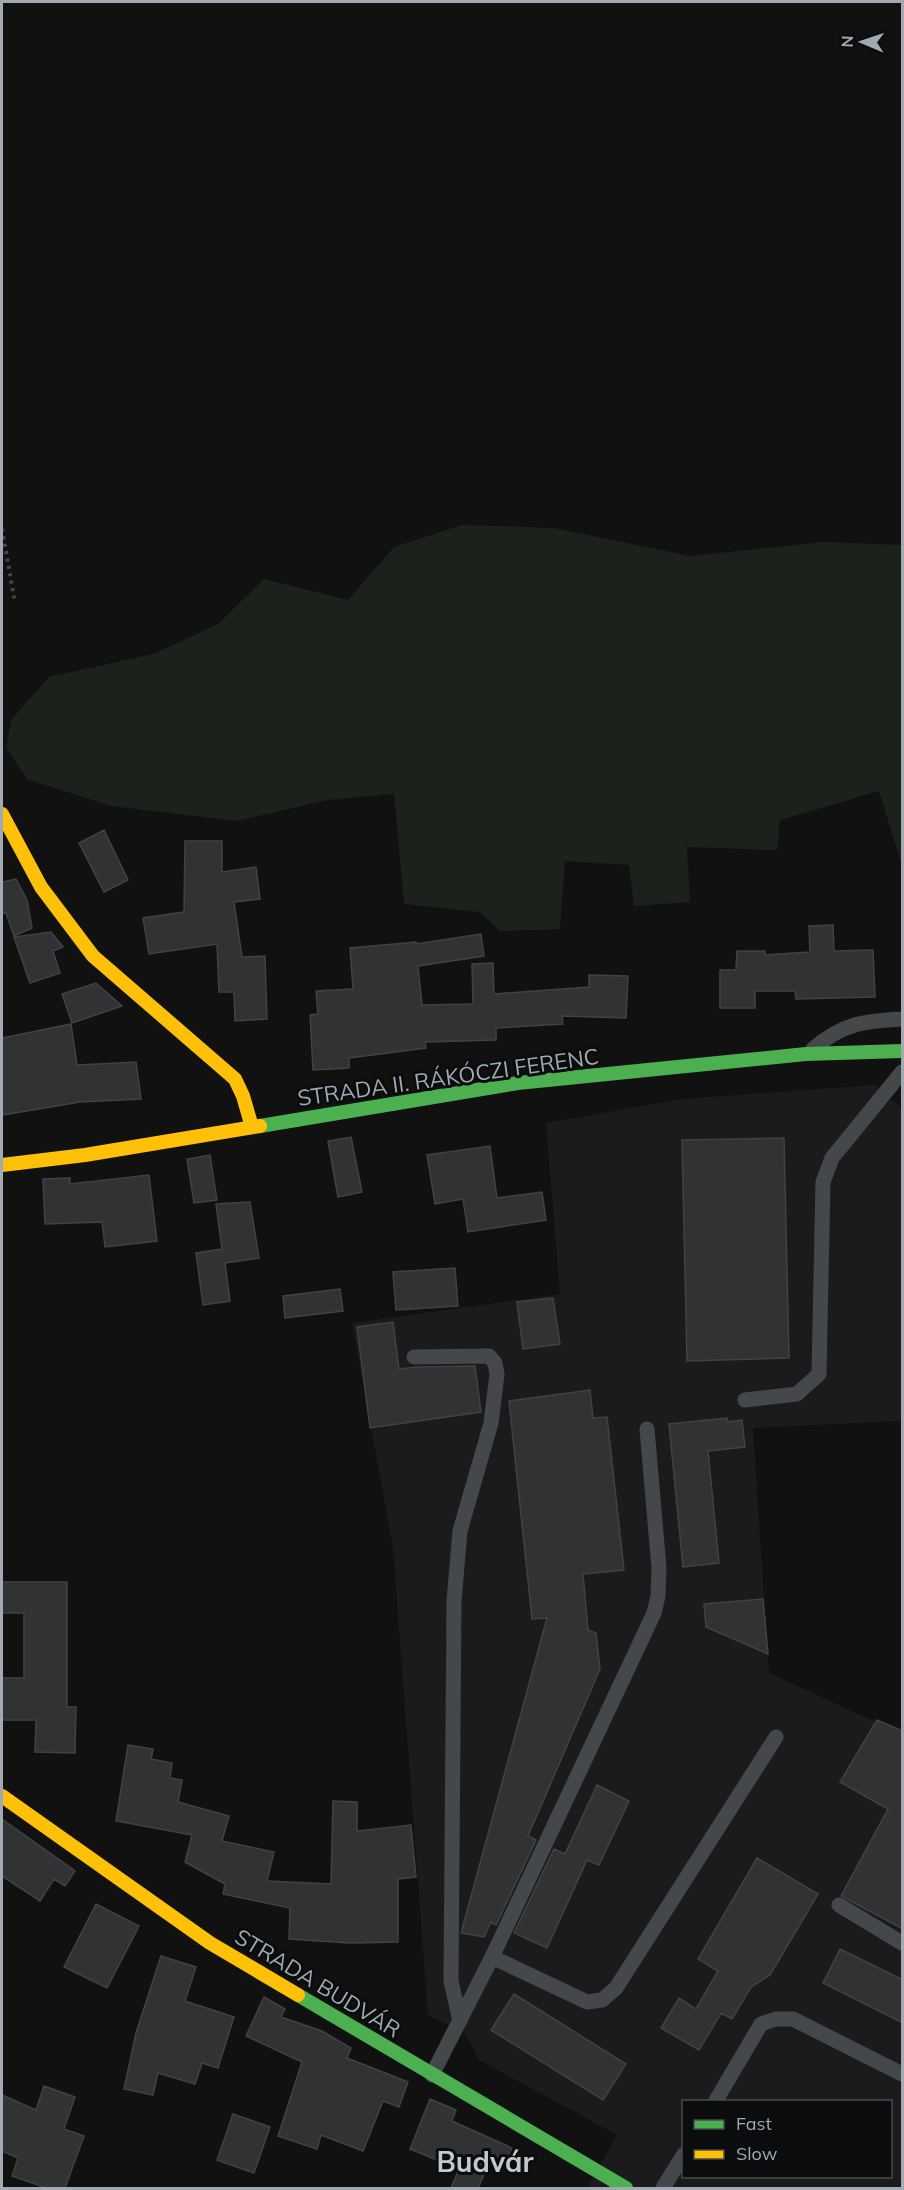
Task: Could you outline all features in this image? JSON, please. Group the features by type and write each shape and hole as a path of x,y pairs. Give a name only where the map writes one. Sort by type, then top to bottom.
{"street":[{"path":"2,814 41,887 59,914 93,956 235,1079 243,1096 252,1127"},
{"name":"STRADA II. RÁKÓCZI FERENC","path":"2,1165 85,1155 518,1083 807,1054 903,1051"},
{"name":"STRADA BUDVÁR","path":"2,1796 210,1943 626,2188"}],"lane":[{"path":"807,1054 828,1036 849,1026 903,1019"},
{"path":"745,1400 797,1394 819,1374 823,1182 832,1158 903,1072"},
{"path":"414,1357 489,1356 495,1363 497,1374 491,1423 460,1531 453,1601 451,1981 460,2021"},
{"path":"432,2075 492,1957 654,1613 658,1596 659,1568 647,1428"},
{"path":"492,1957 587,2002 602,2000 616,1988 776,1737"},
{"path":"839,1905 903,1943"},
{"path":"716,2100 761,2024 776,2019 793,2019 903,2074"},
{"path":"663,2188 682,2157"}],"path":[{"path":"2,529 15,603"}],"shaded area":[{"path":"462,525 554,528 690,556 824,542 902,545 902,866 879,791 780,820 777,850 687,847 690,902 634,906 629,865 565,861 560,929 500,931 480,912 404,904 394,794 327,800 237,821 111,806 27,779 6,748 11,720 49,677 153,654 218,624 264,579 348,600 394,547"},
{"path":"875,1085 902,1108 902,1421 753,1428 769,1673 902,1734 902,2188 587,2188 617,2135 479,2060 465,2033 428,2015 393,1548 352,1323 560,1294 546,1123 681,1099"}],"building":[{"path":"104,830 128,880 104,892 79,843"},
{"path":"185,841 222,841 222,872 256,867 260,899 234,902 242,957 265,956 267,1019 235,1021 234,992 219,992 217,944 149,954 143,918 184,912"},
{"path":"16,879 27,900 32,928 14,936 6,913 2,913 2,882"},
{"path":"833,925 834,951 873,950 875,997 796,999 795,991 755,991 755,1008 720,1008 720,970 736,970 737,951 765,951 765,955 810,952 809,926"},
{"path":"51,932 63,947 53,951 60,973 30,983 14,937"},
{"path":"481,934 484,956 418,966 422,1005 473,1004 472,964 493,963 494,994 589,987 589,975 628,976 626,1018 562,1016 563,1024 496,1028 496,1040 425,1042 426,1048 349,1058 349,1068 313,1070 310,1015 318,1014 316,991 353,989 350,948 416,942 416,944"},
{"path":"96,983 122,1006 72,1023 62,994"},
{"path":"71,1024 77,1065 136,1062 141,1099 80,1102 2,1115 2,1038"},
{"path":"351,1137 362,1192 338,1197 328,1141"},
{"path":"784,1138 789,1358 687,1361 682,1140"},
{"path":"490,1146 497,1198 542,1192 546,1220 468,1232 463,1199 435,1204 427,1155"},
{"path":"210,1155 217,1200 194,1203 187,1159"},
{"path":"149,1175 157,1241 105,1247 102,1222 45,1224 43,1179 70,1178 70,1184"},
{"path":"250,1202 259,1258 225,1263 230,1301 203,1305 196,1253 222,1249 216,1204"},
{"path":"455,1268 458,1306 396,1310 393,1272"},
{"path":"340,1289 343,1311 285,1318 283,1296"},
{"path":"553,1298 560,1344 523,1349 517,1302"},
{"path":"393,1322 399,1369 475,1366 481,1412 370,1428 357,1327"},
{"path":"590,1390 593,1418 607,1417 624,1570 583,1574 588,1630 596,1633 600,1669 528,1836 536,1840 496,1925 491,1922 484,1937 461,1933 547,1618 532,1619 509,1401"},
{"path":"727,1418 728,1422 742,1420 745,1447 708,1451 719,1563 683,1567 669,1424"},
{"path":"2,1582 67,1582 67,1707 76,1707 75,1753 35,1752 36,1720 2,1720 2,1678 24,1678 24,1613 2,1613"},
{"path":"763,1599 768,1654 706,1627 704,1604"},
{"path":"877,1720 903,1731 903,1929 841,1896 888,1809 840,1782"},
{"path":"128,1745 153,1749 151,1759 172,1763 170,1778 182,1780 178,1802 229,1816 222,1841 274,1852 267,1881 331,1884 333,1801 357,1802 357,1831 411,1825 416,1877 398,1879 398,1942 350,1943 289,1939 290,1908 223,1894 225,1884 185,1862 192,1835 116,1821"},
{"path":"597,1785 629,1801 599,1865 587,1860 547,1948 514,1933 554,1849 565,1854"},
{"path":"2,1819 75,1871 65,1886 54,1879 40,1901 2,1876"},
{"path":"757,1858 818,1894 770,1975 751,1987 732,2019 721,2013 699,2050 661,2028 679,1998 696,2009 718,1971 698,1959"},
{"path":"96,1904 139,1926 107,1988 64,1967"},
{"path":"840,1949 903,1980 903,2023 823,1983"},
{"path":"161,1956 196,1967 185,2001 234,2017 218,2068 202,2063 195,2084 158,2073 153,2095 124,2089 136,2033"},
{"path":"514,1994 626,2064 603,2100 491,2030"},
{"path":"264,1997 285,2009 281,2017 322,2031 351,2048 347,2058 408,2082 399,2107 383,2101 363,2151 321,2135 317,2149 278,2136 302,2062 246,2036"},
{"path":"44,2086 75,2097 64,2129 84,2136 65,2188 47,2188 12,2176 18,2158 2,2151 2,2095 36,2110"},
{"path":"430,2099 456,2110 452,2121 512,2148 506,2161 486,2170 478,2188 451,2188 459,2169 410,2149"},
{"path":"233,2114 270,2127 254,2173 217,2160"}],"traffic: fast":[{"path":"260,1126 518,1083 806,1054 902,1051"},
{"path":"298,1995 626,2188"}],"traffic: slow":[{"path":"2,814 41,887 93,956 235,1079 243,1096 252,1127"},
{"path":"2,1165 85,1155 260,1126"},
{"path":"2,1796 210,1943 298,1995"}],"district":[{"name":"Budvár","path":"485,2161"}]}
